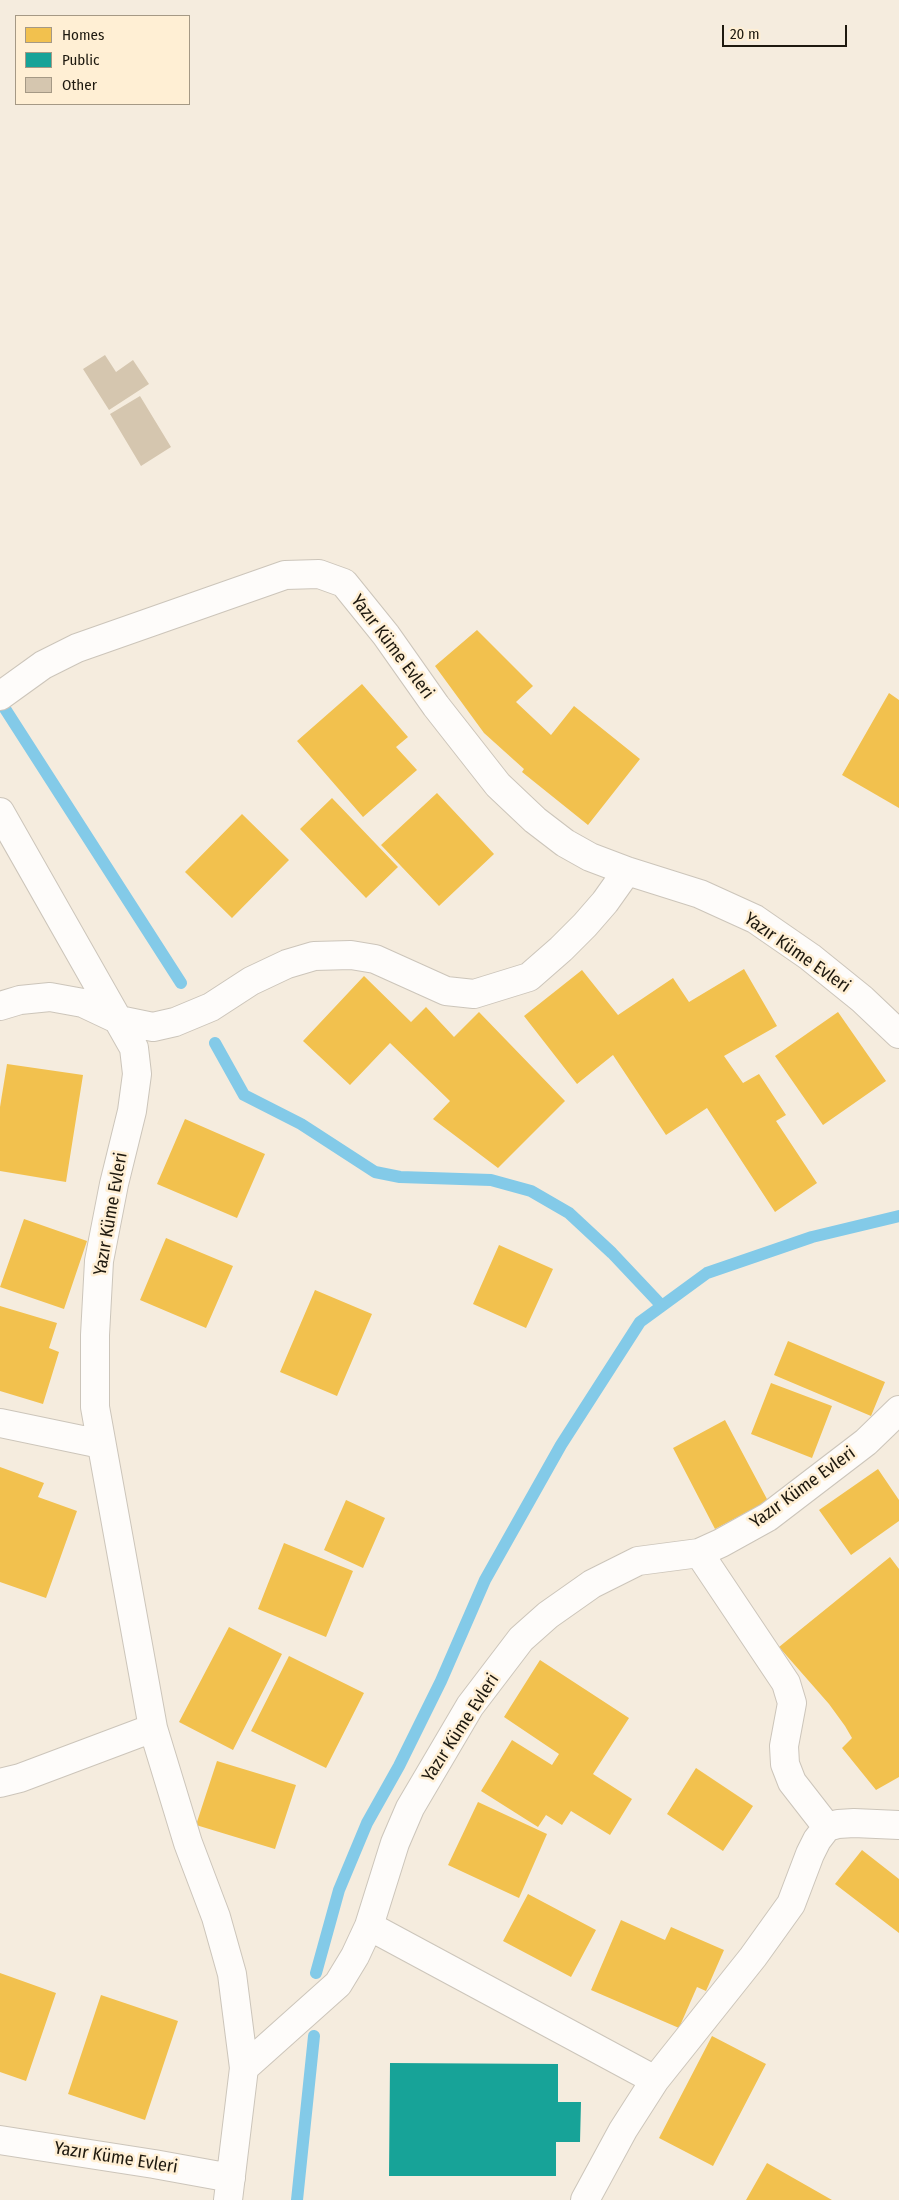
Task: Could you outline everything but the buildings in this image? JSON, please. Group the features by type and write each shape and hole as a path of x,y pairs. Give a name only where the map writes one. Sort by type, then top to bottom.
{"street":[{"name":"Yazır Küme Evleri","path":"0,696 43,665 77,648 284,574 319,574 344,584 386,635 436,706 498,785 535,820 565,843 590,857 700,894 755,919 817,963 862,999 899,1034"},
{"name":"Yazır Küme Evleri","path":"0,812 134,1048 137,1074 132,1111 114,1184 99,1260 95,1335 95,1407 153,1728 188,1843 216,1917 232,1974 244,2068 230,2189 154,2164 0,2140"},
{"path":"0,1006 20,1000 50,997 83,1003 119,1020 153,1027 175,1022 211,1007 251,980 287,964 314,956 351,955 375,960 446,990 474,994 506,986 529,977 561,949 605,902 627,871"},
{"name":"Yazır Küme Evleri","path":"244,2068 338,1984 355,1956 369,1926 395,1843 410,1808 470,1706 521,1639 548,1615 592,1584 638,1561 699,1554 768,1517 866,1442 899,1410"},
{"path":"0,1423 101,1444"},
{"path":"699,1554 786,1683 792,1703 784,1746 785,1764 792,1782 828,1827"},
{"path":"0,1783 153,1728"},
{"path":"585,2200 622,2130 655,2080 717,2003 791,1904 817,1840 828,1827 838,1824 854,1823 899,1826"},
{"path":"369,1926 655,2080"}],"waterway":[{"path":"0,701 181,983"},
{"path":"215,1043 244,1095 301,1124 375,1172 400,1177 491,1180 531,1191 569,1213 612,1253 662,1306"},
{"path":"316,1973 339,1890 367,1823 399,1766 441,1681 485,1580 561,1445 640,1322 707,1273 812,1237 899,1216"},
{"path":"297,2200 314,2036"}]}
